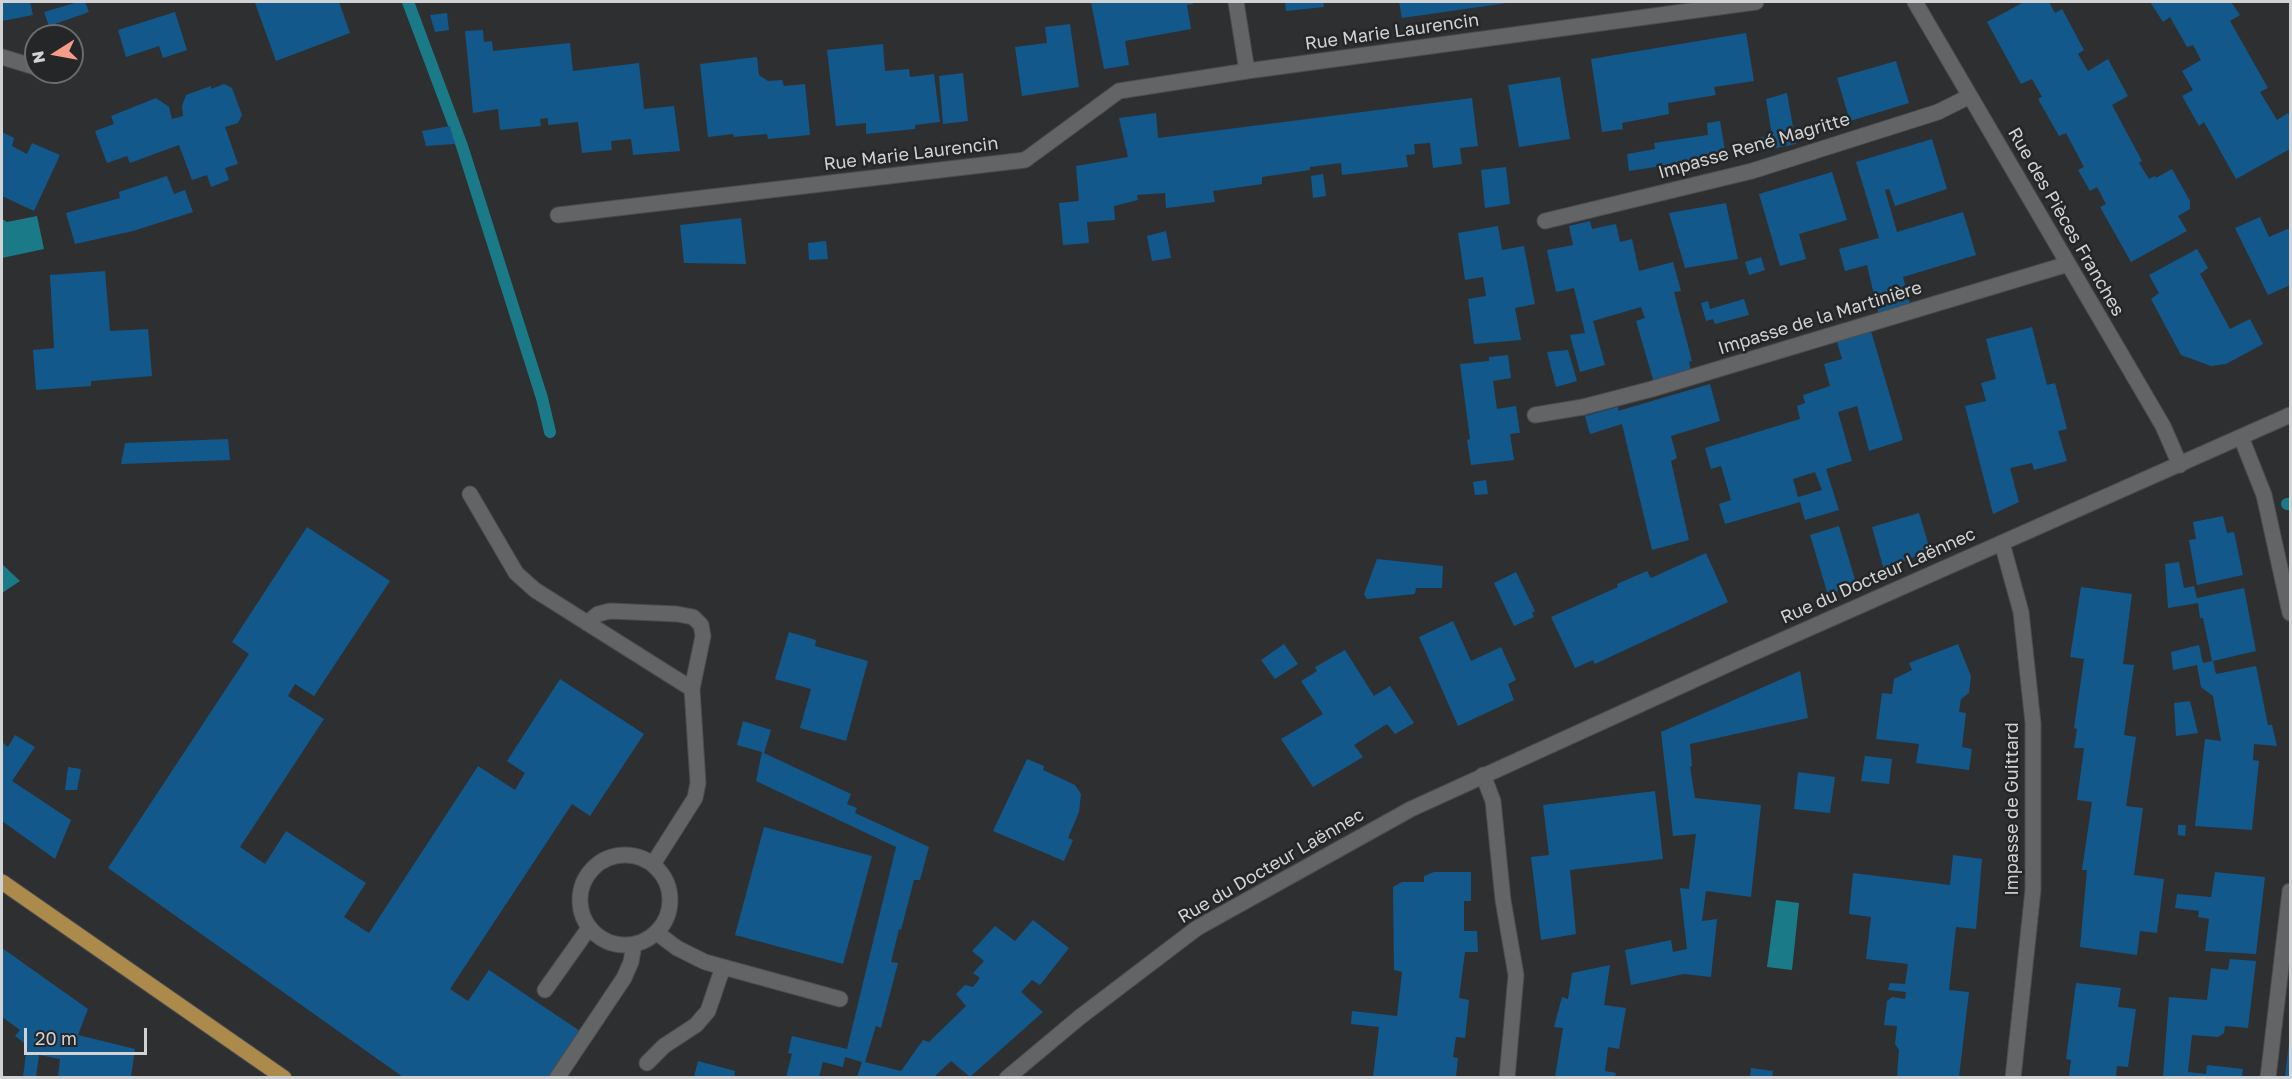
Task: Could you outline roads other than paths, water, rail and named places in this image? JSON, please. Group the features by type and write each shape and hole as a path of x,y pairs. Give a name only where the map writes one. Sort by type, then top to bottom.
{"main road":[{"path":"2,882 284,1077"}],"street":[{"path":"1236,2 1247,71"},
{"name":"Rue Marie Laurencin","path":"558,215 1025,160 1119,91 1247,71 1756,2"},
{"name":"Rue des Pièces Franches","path":"1923,4 1970,96 2163,426 2180,465"},
{"path":"2,57 24,64"},
{"name":"Impasse René Magritte","path":"1545,221 1752,171 1938,112 1970,96"},
{"name":"Impasse de la Martinière","path":"1535,415 1583,407 1652,389 2067,264"},
{"name":"Rue du Docteur Laënnec","path":"1007,1077 1080,1017 1197,928 1411,809 2290,415"},
{"path":"2241,437 2264,495 2290,613"},
{"path":"470,494 516,573 535,590 692,689"},
{"name":"Impasse de Guittard","path":"2002,543 2021,612 2033,723 2033,890 2013,1077"},
{"path":"587,623 598,614 610,611 677,614 693,617 701,625 703,636 692,689 698,783 694,798 653,864"},
{"path":"1483,775 1493,801 1503,900 1516,975 1507,1077"},
{"path":"616,855 642,857 653,864 662,873 671,897 670,910 665,923 647,941 634,945 621,946 597,937 582,916 581,890 585,878 593,868 616,855"},
{"path":"2268,1077 2290,891"},
{"path":"545,990 589,928"},
{"path":"657,933 677,948 705,962 840,999"},
{"path":"557,1077 624,978 632,962 634,945"},
{"path":"647,1063 664,1046 696,1024 708,1011 723,967"}],"water":[{"path":"37,216 44,249 2,258 2,219 7,222"},
{"path":"2,564 20,581 2,593"},
{"path":"1776,900 1799,903 1792,970 1767,967"}],"waterway":[{"path":"408,2 462,146 542,398 550,432"}]}
